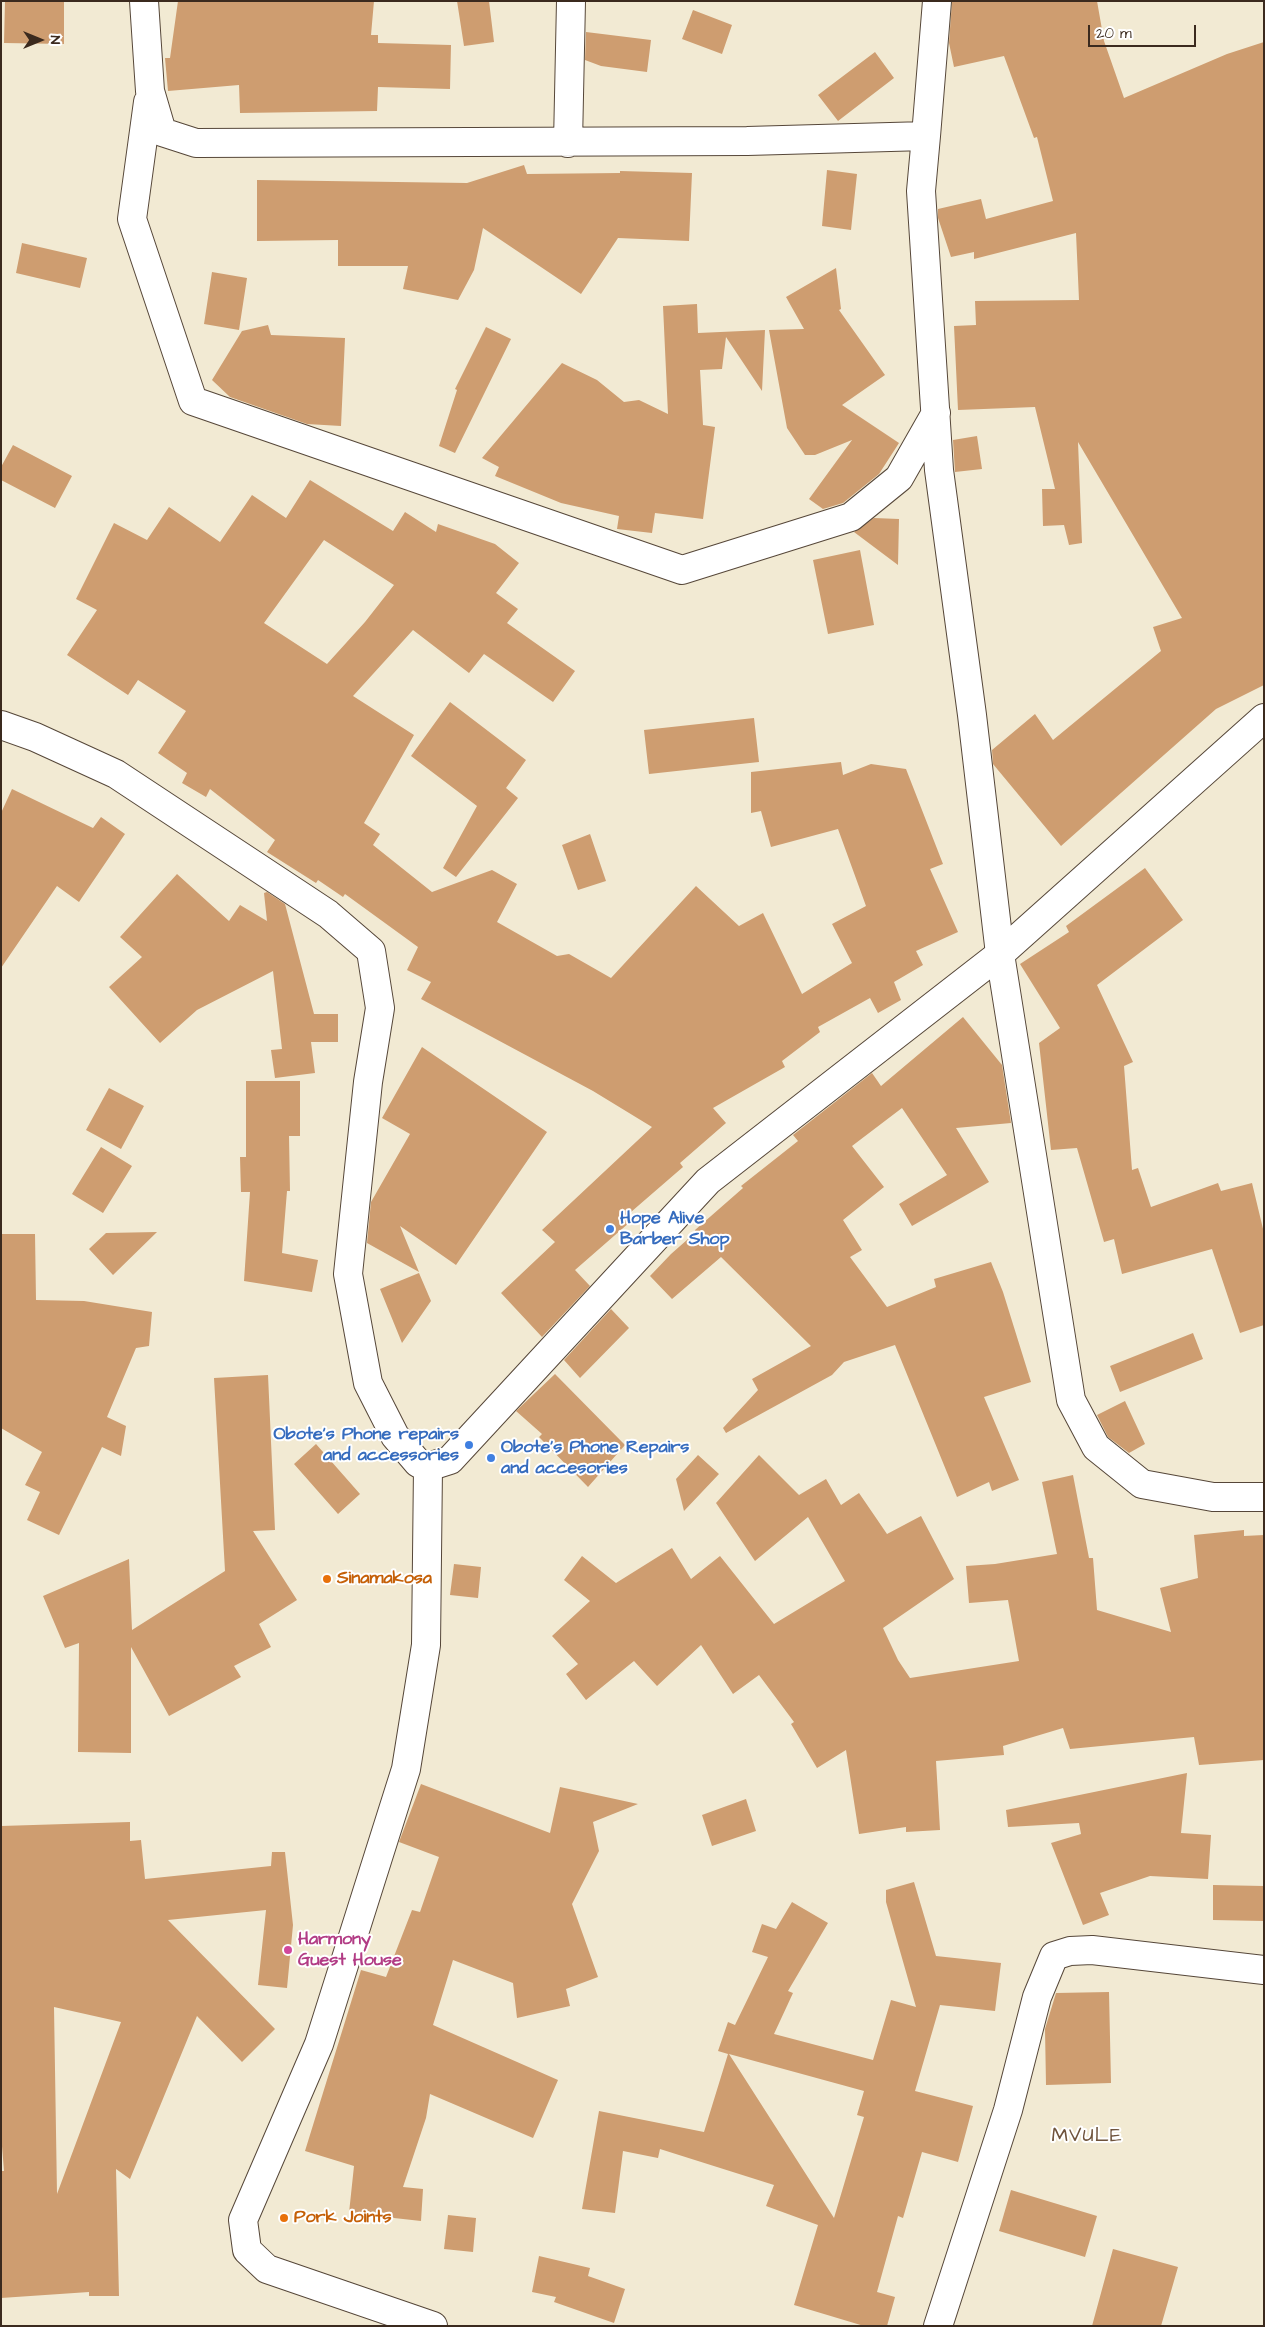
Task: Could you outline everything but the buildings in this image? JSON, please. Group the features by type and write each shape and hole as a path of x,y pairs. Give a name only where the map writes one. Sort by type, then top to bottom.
{"street":[{"path":"144,1 150,92 132,219 193,401 682,570 851,517 899,478 936,413"},
{"path":"568,143 571,1"},
{"path":"937,1 921,191 939,470 972,715 1000,954 1071,1400 1096,1447 1142,1484 1213,1497 1264,1497"},
{"path":"150,92 162,132 196,143 568,143 926,136"},
{"path":"1,725 35,737 116,774 328,914 371,951 380,1008 368,1082 348,1274 368,1382 395,1436 418,1463 428,1467 450,1460 708,1181 1000,954 1264,718"},
{"path":"428,1467 426,1645 406,1769 319,2044 243,2220 246,2250 268,2269 433,2326"},
{"path":"938,2326 1008,2110 1037,1997 1054,1956 1070,1951 1092,1950 1264,1970"}],"place":[{"name":"Hope Alive Barber Shop","path":"610,1229"},
{"name":"Obote's Phone repairs and accessories","path":"469,1445"},
{"name":"Obote's Phone Repairs and accesories","path":"491,1458"},
{"name":"Sinamakosa","path":"327,1579"},
{"name":"Harmony Guest House","path":"288,1950"},
{"name":"Pork Joints","path":"284,2218"}],"district":[{"name":"MVULE","path":"1087,2137"}]}
